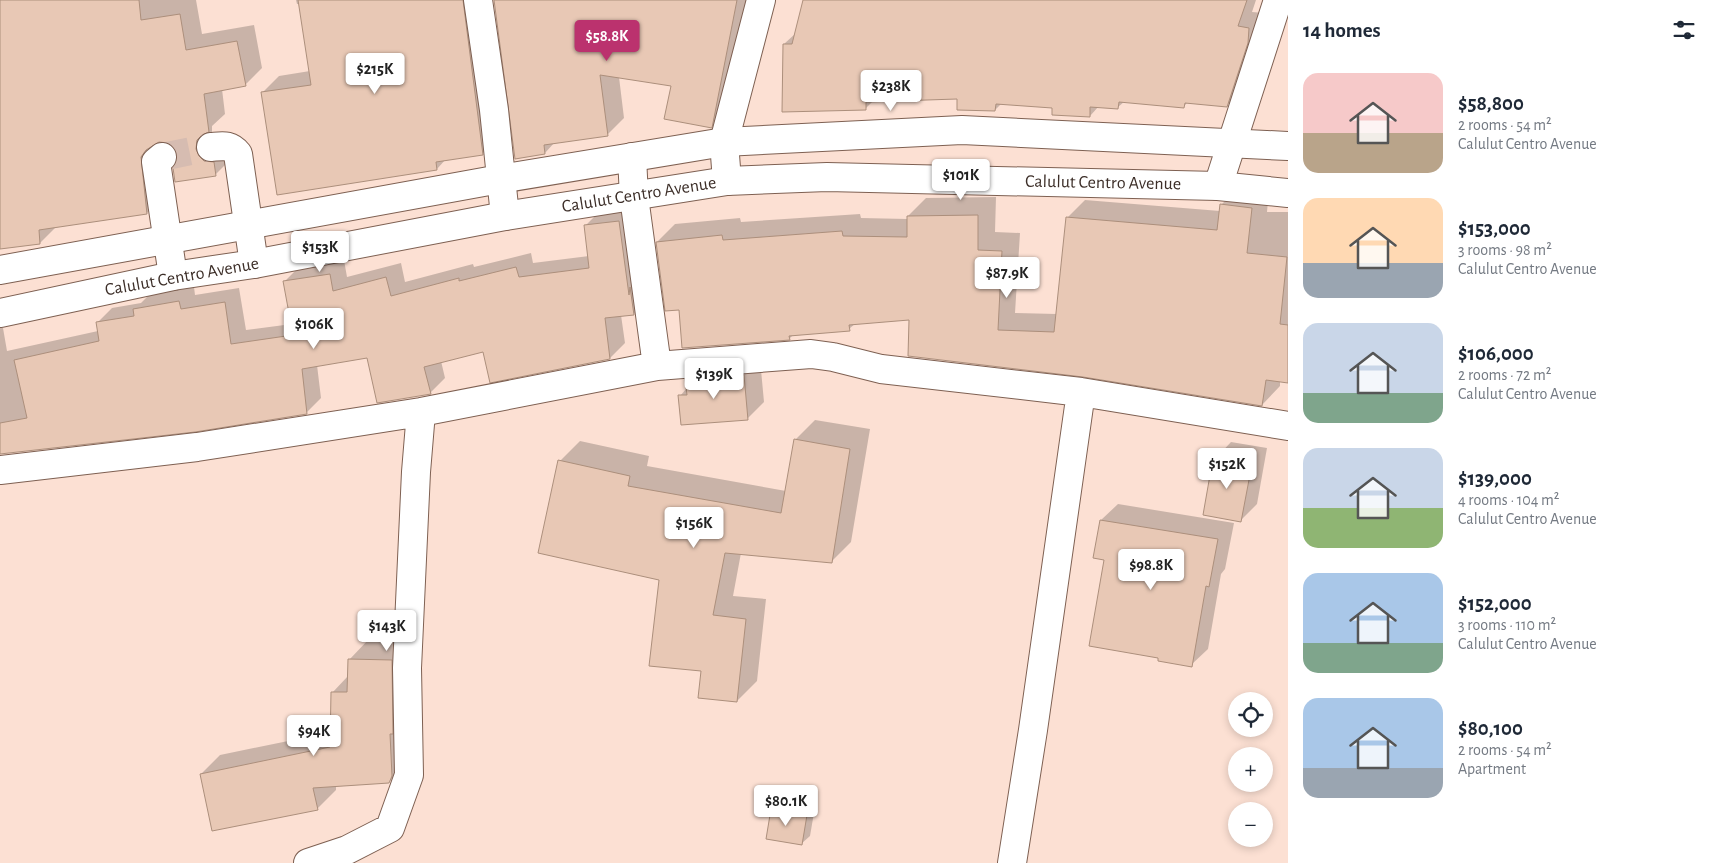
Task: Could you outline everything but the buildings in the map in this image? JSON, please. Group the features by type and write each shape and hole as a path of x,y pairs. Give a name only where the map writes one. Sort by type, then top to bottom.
{"street":[{"path":"478,0 494,110 505,216"},
{"path":"727,181 724,142 761,0"},
{"path":"1218,186 1278,0"},
{"path":"0,270 500,179 724,142 962,130 1288,146"},
{"path":"211,147 225,145 233,148 238,154 254,264"},
{"path":"162,157 156,162 173,276"},
{"path":"632,157 634,197 657,366"},
{"name":"Calulut Centro Avenue","path":"0,313 173,276 254,264 505,216 727,181 827,177 1218,186 1288,193"},
{"path":"0,470 197,447 421,412 657,366 811,354 834,357 881,369 1081,392 1288,426"},
{"path":"1012,863 1081,392"},
{"path":"308,863 347,850 390,828 409,775 407,668 416,472 421,412"}],"tunnel":[{"path":"162,157 211,147"}]}
